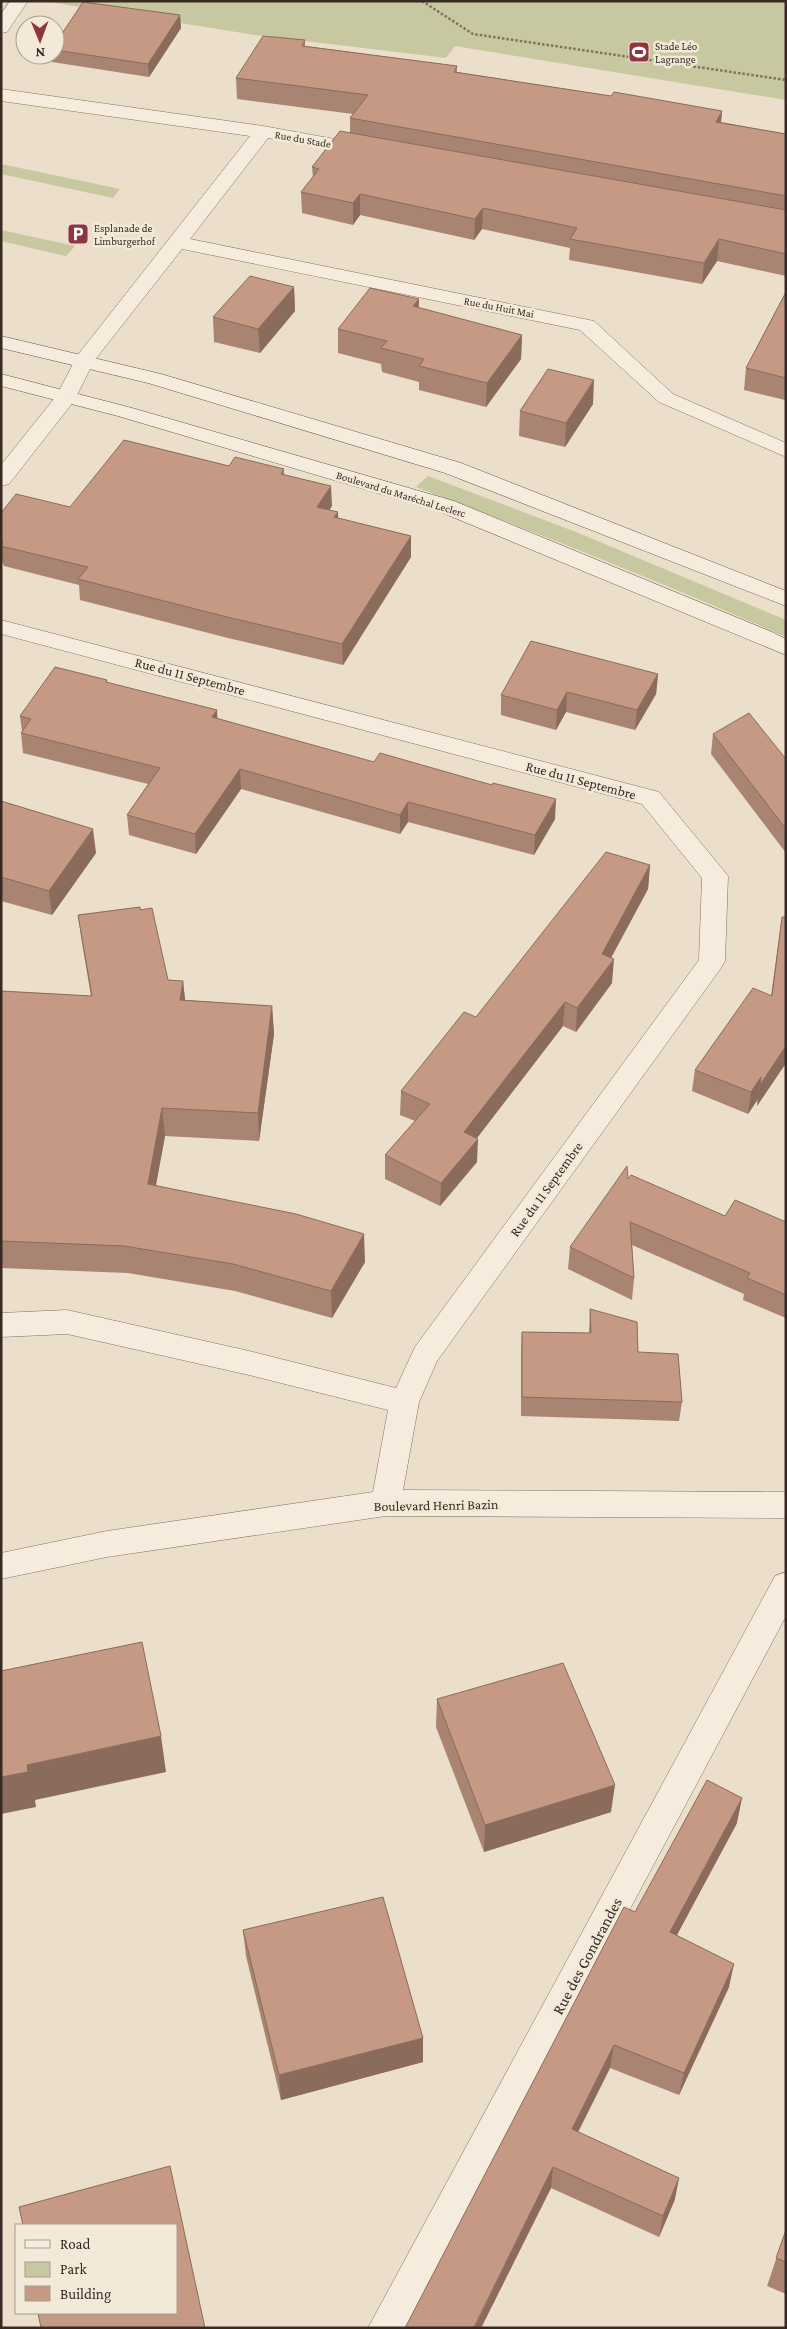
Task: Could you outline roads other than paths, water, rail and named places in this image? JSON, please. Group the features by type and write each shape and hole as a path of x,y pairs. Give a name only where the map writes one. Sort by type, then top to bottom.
{"street":[{"path":"1,28 19,1"},
{"name":"Rue du Stade","path":"1,95 263,132 379,152"},
{"name":"Rue du Stade","path":"67,397 84,360 263,132"},
{"name":"Rue du Huit Mai","path":"177,242 587,325 666,398 786,450"},
{"path":"1,342 154,378 453,468 786,599"},
{"name":"Boulevard du Maréchal Leclerc","path":"1,380 67,397 446,506 764,637 786,648"},
{"path":"1,478 67,397"},
{"name":"Rue du 11 Septembre","path":"1,627 650,798 716,876 712,961 424,1355 404,1402 386,1503"},
{"path":"1,1325 67,1322 249,1363 404,1402"},
{"name":"Boulevard Henri Bazin","path":"1,1566 107,1544 386,1503 786,1505"},
{"name":"Rue des Gondrandes","path":"387,2328 786,1585"}],"place":[{"name":"Stade Léo Lagrange","path":"639,52"},
{"name":"Esplanade de Limburgerhof","path":"78,234"}]}
